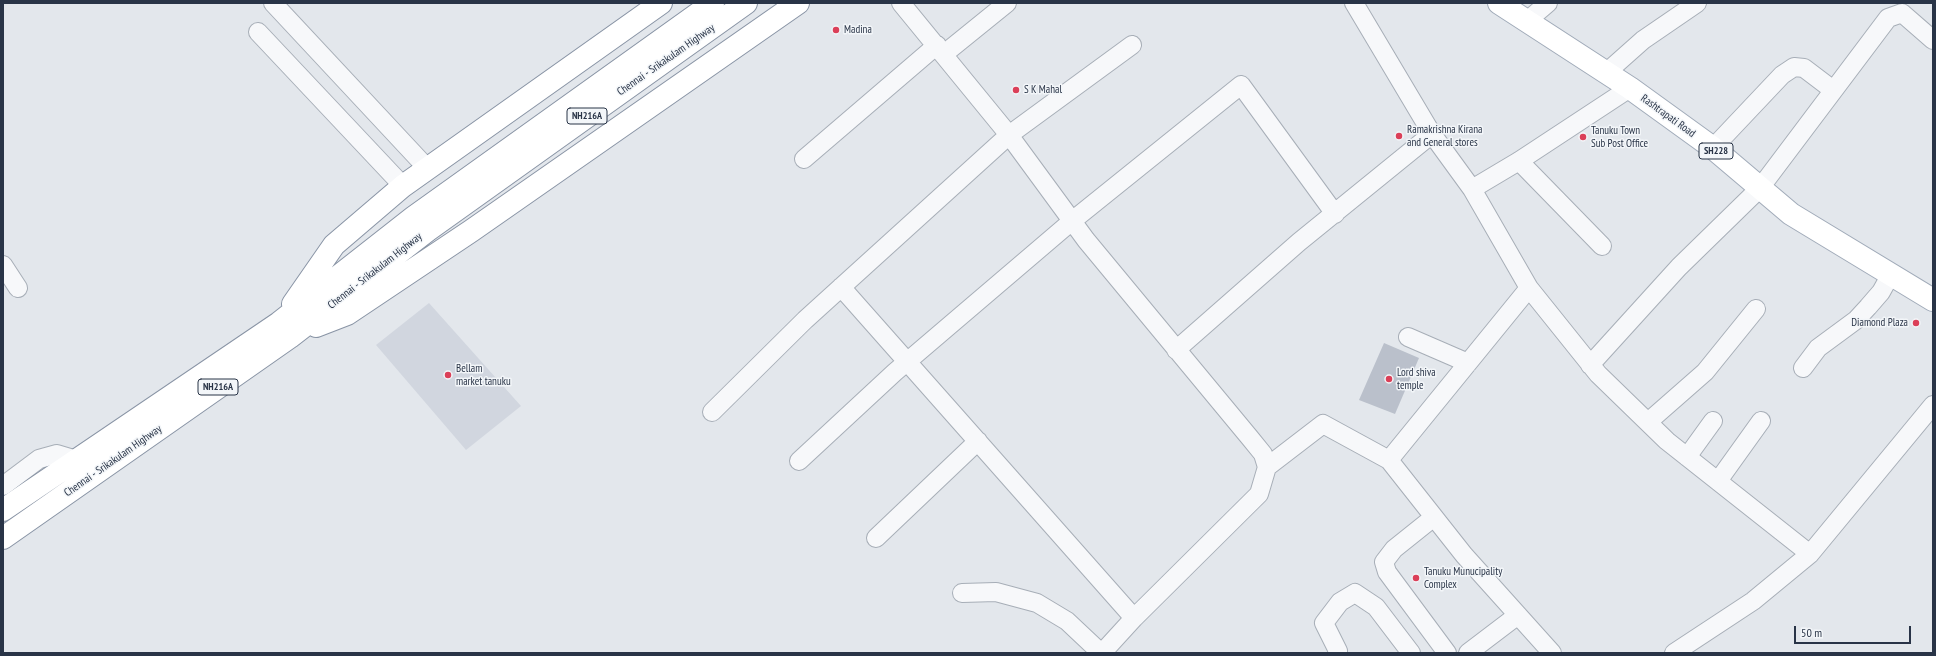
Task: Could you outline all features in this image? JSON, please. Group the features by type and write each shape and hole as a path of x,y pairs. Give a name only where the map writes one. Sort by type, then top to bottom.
{"main road":[{"path":"284,330 334,246 402,186 661,3"},
{"name":"NH216A","path":"3,510 77,460 284,330 414,217 712,3"},
{"name":"Chennai - Srikakulam Highway","path":"3,538 284,330 435,225 746,3"},
{"path":"284,330 347,314 477,227 798,3"},
{"name":"Rashtrapati Road","path":"1499,3 1607,72 1713,148 1790,214 1933,300"}],"street":[{"path":"273,3 427,168"},
{"path":"901,3 1009,135 1072,221 1176,350 1263,454 1267,467 1259,494 1134,618 1102,653 1067,621 1037,603 996,592 962,593"},
{"path":"804,159 940,50 1007,3"},
{"path":"1354,3 1432,134 1472,189 1528,288 1590,365 1648,422 1687,457 1810,554"},
{"path":"1527,21 1548,3"},
{"path":"1607,72 1643,40 1697,3"},
{"path":"1590,365 1679,267 1760,188 1888,18 1902,13 1933,40"},
{"path":"258,32 402,186"},
{"path":"712,412 805,320 1009,135 1132,45"},
{"path":"1713,148 1782,75 1794,67 1804,68 1834,90"},
{"path":"799,461 908,362 1072,221 1241,85 1335,214"},
{"path":"1472,189 1519,161 1630,88"},
{"path":"1176,350 1299,242 1432,134"},
{"path":"1519,161 1602,246"},
{"path":"3,265 18,288"},
{"path":"1803,368 1818,348 1856,320 1881,292 1891,274"},
{"path":"841,288 1134,618"},
{"path":"1389,460 1528,288"},
{"path":"1648,422 1705,372 1756,309"},
{"path":"1408,337 1468,363"},
{"path":"1674,653 1754,601 1810,554 1933,405"},
{"path":"1718,481 1761,420"},
{"path":"1687,457 1713,421"},
{"path":"1267,467 1323,424 1389,460 1464,555 1552,653"},
{"path":"876,538 978,441"},
{"path":"3,486 39,459 57,454 77,460"},
{"path":"1434,517 1394,549 1384,562 1387,572 1447,653"},
{"path":"1337,653 1338,651 1324,623 1340,602 1355,593 1376,607 1411,653"},
{"path":"1468,653 1518,615"}],"shaded area":[{"name":"Bellam market tanuku","path":"429,303 521,406 466,450 376,345"}],"building":[{"name":"Lord shiva temple","path":"1384,343 1419,358 1395,414 1359,400"}],"place":[{"name":"Madina","path":"836,30"},
{"name":"S K Mahal","path":"1016,90"},
{"name":"Ramakrishna Kirana and General stores","path":"1399,136"},
{"name":"Tanuku Town Sub Post Office","path":"1583,137"},
{"name":"Diamond Plaza","path":"1916,323"},
{"name":"Bellam market tanuku","path":"448,375"},
{"name":"Lord shiva temple","path":"1389,379"},
{"name":"Tanuku Munucipality Complex","path":"1416,578"}]}
